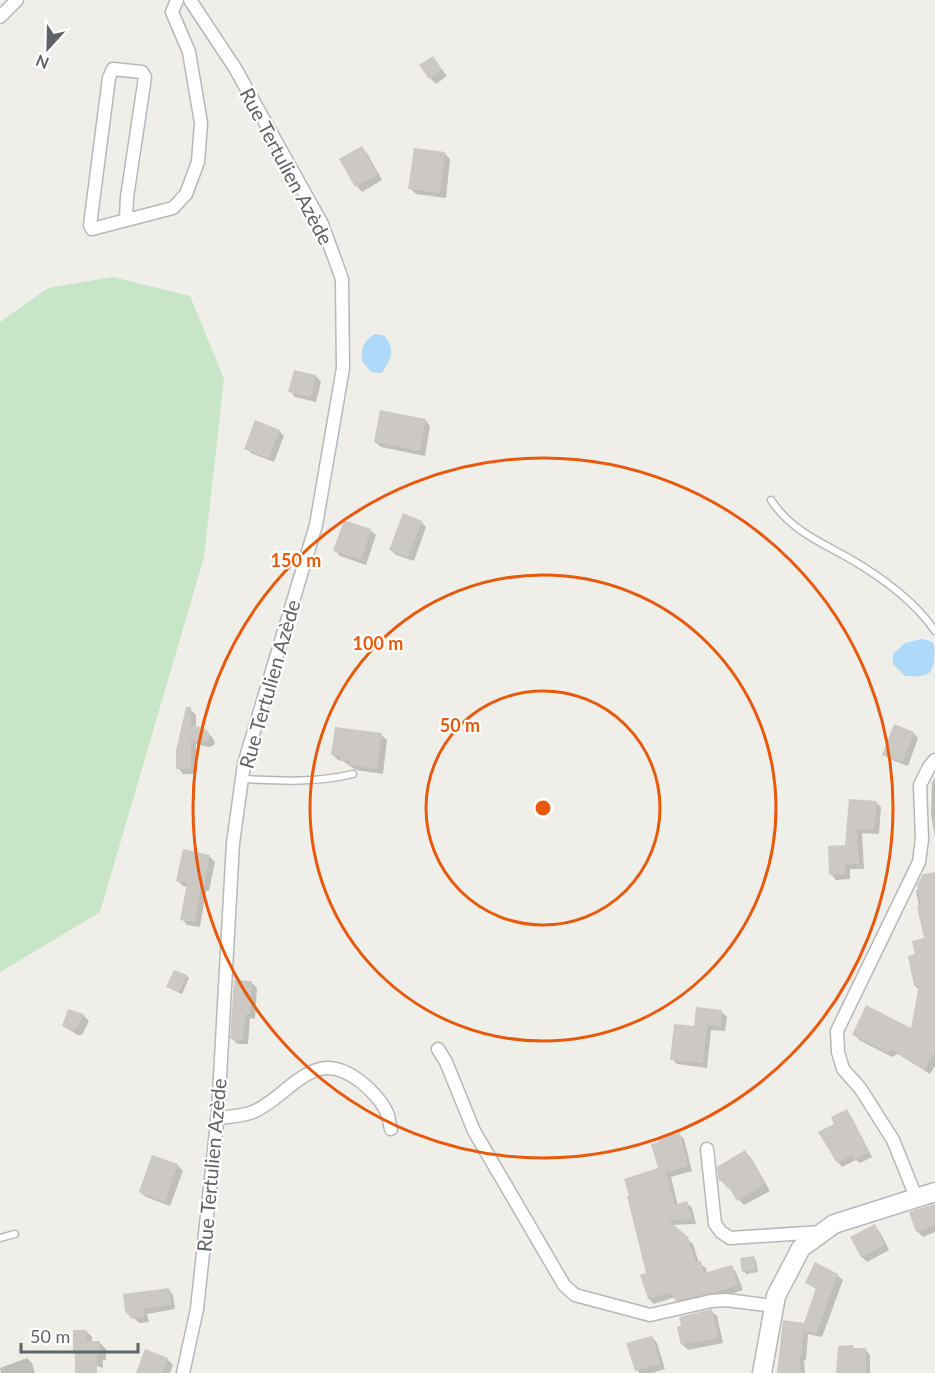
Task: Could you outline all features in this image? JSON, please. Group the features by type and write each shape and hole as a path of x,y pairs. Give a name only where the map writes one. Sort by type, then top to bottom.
{"street":[{"path":"0,18 17,0"},
{"path":"126,219 127,197 145,77 142,72 112,69 90,225 92,229 173,208 186,194 198,162 201,123 189,52 172,12 177,0"},
{"name":"Rue Tertulien Azède","path":"183,1373 197,1310 217,1119 233,843 244,764 316,525 343,368 342,279 322,224 236,68 190,0"},
{"path":"916,1197 893,1140 860,1088 843,1069 838,1052 837,1031 919,862 922,839 920,785 935,760"},
{"path":"438,1049 446,1062 474,1131 564,1285 574,1295 650,1315 711,1301 726,1300 774,1306"},
{"path":"217,1119 253,1112 275,1099 308,1074 327,1067 362,1082 383,1106 391,1129"},
{"path":"707,1149 715,1224 721,1232 730,1238 822,1232"},
{"path":"762,1373 776,1296 801,1248 834,1224 935,1192"}],"lane":[{"path":"771,500 781,515 795,527 850,559 898,592 923,613 935,631"},
{"path":"242,779 304,782 328,780 353,774"},
{"path":"0,1238 15,1234"}],"green space":[{"path":"113,277 190,296 224,379 204,557 100,912 0,972 0,322 48,288"}],"water":[{"path":"375,334 385,336 391,351 390,359 382,373 371,372 362,361 364,346 367,340"},
{"path":"921,639 930,641 934,645 932,668 923,676 905,676 893,664 893,654 905,643"}],"building":[{"path":"433,56 442,70 429,79 419,65"},
{"path":"362,146 378,175 355,187 339,159"},
{"path":"414,148 445,152 440,193 408,189"},
{"path":"294,370 316,375 311,397 288,392"},
{"path":"380,410 426,419 420,451 374,442"},
{"path":"255,420 280,430 269,458 244,449"},
{"path":"403,513 422,521 408,557 389,550"},
{"path":"344,520 371,529 361,560 333,551"},
{"path":"186,707 191,707 191,725 204,728 210,736 207,741 191,740 191,769 176,769 176,751"},
{"path":"894,724 914,732 903,762 882,755"},
{"path":"335,727 382,733 377,769 349,765 350,761 340,760 341,756 331,755"},
{"path":"849,799 877,801 874,830 857,829 859,864 845,865 845,874 829,875 828,846 845,845"},
{"path":"183,849 210,855 204,887 201,886 195,922 180,920 187,883 176,881"},
{"path":"935,872 935,1052 924,1070 892,1050 886,1052 852,1035 866,1005 911,1028 919,985 914,986 908,956 915,954 912,941 924,938 917,907 921,906 917,885 923,874"},
{"path":"174,970 187,975 179,992 166,987"},
{"path":"234,980 252,981 250,1014 246,1014 243,1040 230,1039"},
{"path":"696,1007 722,1010 721,1027 707,1025 703,1063 670,1060 674,1024 694,1026"},
{"path":"68,1009 84,1014 73,1032 62,1026"},
{"path":"847,1109 869,1152 854,1160 852,1155 837,1163 818,1132 834,1124 831,1117"},
{"path":"680,1133 688,1166 666,1172 675,1205 687,1201 692,1219 668,1220 688,1237 696,1262 701,1261 704,1273 732,1265 738,1285 675,1301 672,1292 648,1299 640,1275 646,1273 624,1179 658,1168 651,1144 659,1142 658,1138"},
{"path":"745,1150 765,1184 737,1201 729,1187 727,1188 722,1180 719,1182 717,1167"},
{"path":"152,1155 178,1164 165,1202 139,1192"},
{"path":"935,1204 935,1225 916,1232 909,1212"},
{"path":"875,1224 885,1245 861,1257 850,1237"},
{"path":"754,1256 756,1270 742,1272 740,1258"},
{"path":"815,1262 838,1274 816,1334 803,1330 802,1355 799,1355 801,1373 777,1373 783,1320 804,1323 816,1288 805,1283"},
{"path":"169,1288 171,1305 143,1309 144,1317 132,1319 125,1311 123,1294"},
{"path":"712,1309 718,1338 681,1345 677,1327 681,1326 679,1317"},
{"path":"73,1330 87,1330 86,1341 100,1341 97,1373 75,1373"},
{"path":"652,1336 661,1364 635,1371 626,1343"},
{"path":"853,1345 854,1348 866,1348 866,1373 836,1373 838,1346"},
{"path":"145,1349 168,1358 162,1373 136,1373"}]}
